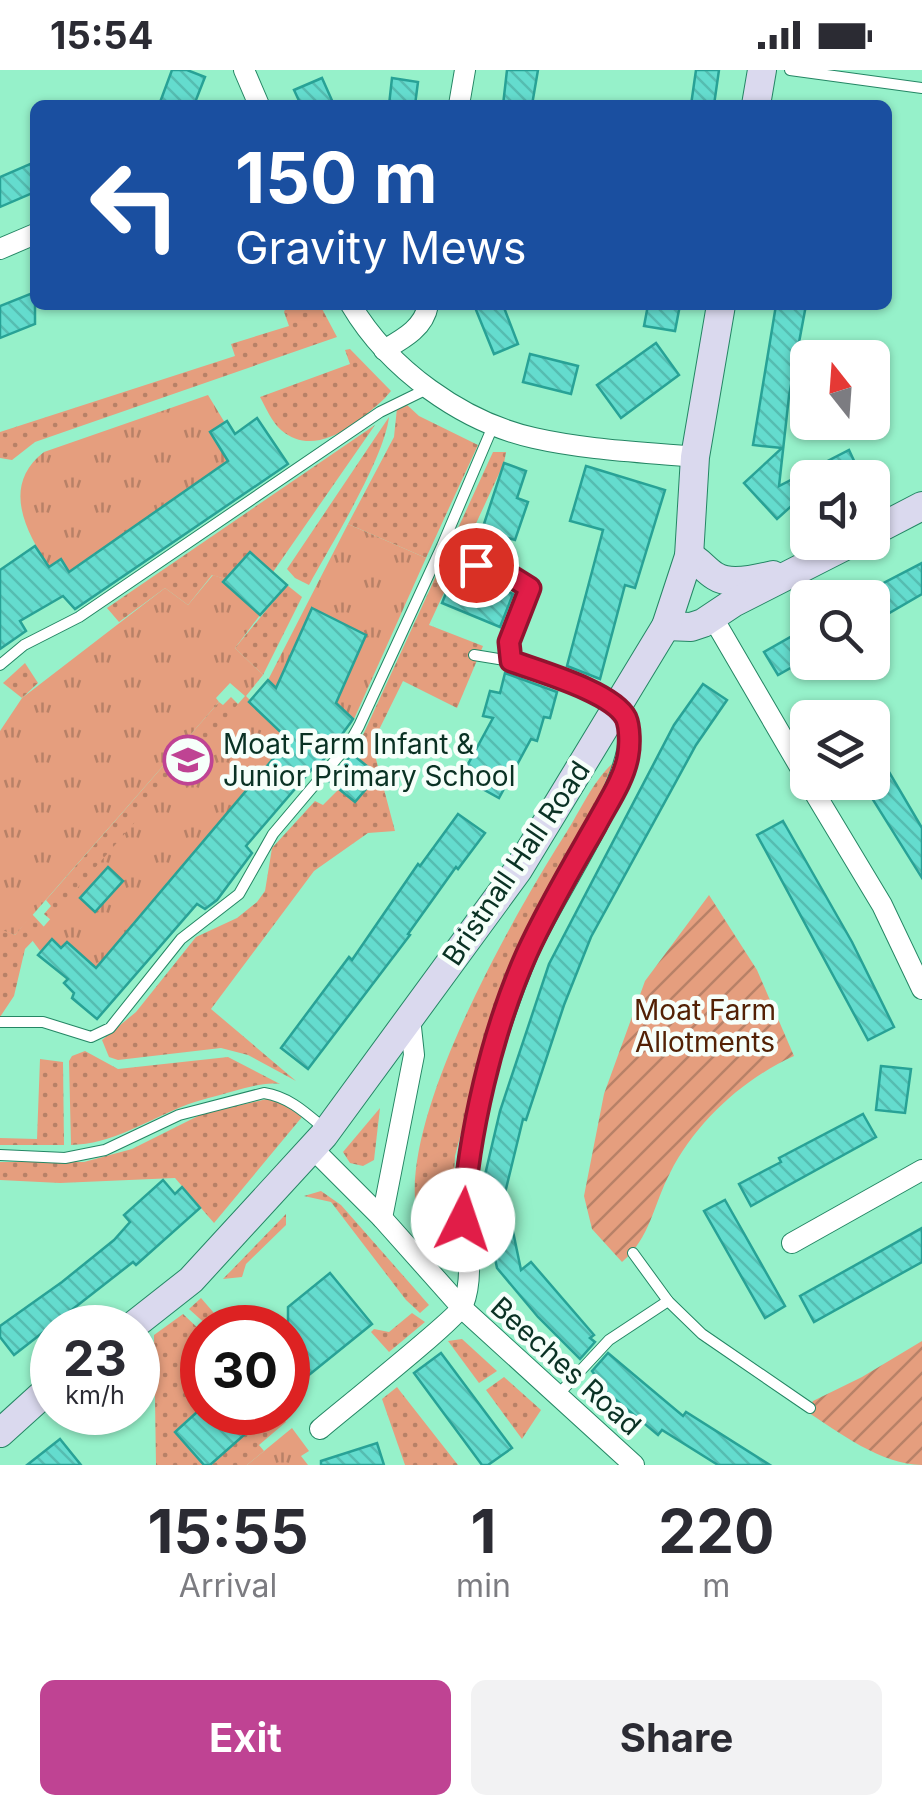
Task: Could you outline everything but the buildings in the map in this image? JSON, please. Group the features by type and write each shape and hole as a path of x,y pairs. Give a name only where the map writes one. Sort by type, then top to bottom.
{"street":[{"path":"244,70 258,100"},
{"path":"460,100 465,70"},
{"path":"757,100 762,70"},
{"path":"0,250 30,236"},
{"path":"355,310 384,350 454,406 532,438 695,457"},
{"path":"384,350 426,319 427,310"},
{"name":"Bristnall Hall Road","path":"159,1305 190,1280 320,1139 518,870 666,626 688,556 695,457 721,310"},
{"path":"890,523 922,506"},
{"path":"688,556 699,560 715,576 724,597 718,614 790,748"},
{"path":"666,626 691,628 820,560"},
{"path":"715,576 753,580 813,564"},
{"path":"320,1429 463,1309 469,1278 463,1220 465,1188 480,1104 512,995 527,953 614,792 628,756 628,720 618,707 511,661 509,642 530,588 476,565"},
{"path":"819,800 882,905 922,988"},
{"path":"382,1218 414,1055 410,1018"},
{"name":"Beeches Road","path":"320,1139 382,1218 463,1309 634,1465"},
{"path":"792,1242 922,1170"},
{"path":"0,1433 30,1406"}],"lane":[{"path":"790,70 922,88"},
{"path":"0,665 24,645 79,617 380,412 429,388"},
{"path":"0,1022 43,1022 85,1037 102,1033 181,940 240,894 273,834 354,735 494,423"},
{"path":"474,655 511,661"},
{"path":"0,1155 65,1158 106,1150 180,1115 264,1093 300,1108 320,1139"},
{"path":"633,1253 668,1301 702,1334 810,1408"},
{"path":"556,1397 609,1340 668,1301"}],"green space":[{"path":"323,310 337,337 35,442 12,460 0,458 0,432 235,356 231,344 289,326 284,312"},
{"path":"350,349 391,391 350,427 322,439 294,438 281,430 260,397 350,364 345,350"},
{"path":"208,395 225,423 228,461 69,572 61,559 49,567 26,525 22,509 20,494 31,465 44,452"},
{"path":"406,404 419,416 478,445 426,558 348,524 394,437 397,408"},
{"path":"389,417 367,478 309,585 295,578 287,569"},
{"path":"375,425 273,572 250,552 225,579 212,575 188,605 165,588 119,622 107,608"},
{"path":"493,452 506,452 504,463 429,625 483,646 457,708 403,681 372,744 395,831 368,833 314,871 211,1009 296,1081 248,1055 221,1048 118,1060 109,1057 102,1040 136,1012 196,937 237,918 257,902 265,891 272,848 315,801 323,805 339,789 356,802 377,776 357,758 357,748"},
{"path":"348,524 426,558 354,719 336,703 279,690 268,680"},
{"path":"213,575 225,579 223,583 260,615 235,648 263,675 246,696 289,740 96,968 67,942 61,948 52,939 41,952 32,940 245,696 230,683 216,698 219,702 15,935 0,929 0,731 22,698 165,588 188,605","holes":["108,868 95,912 80,898"]},
{"path":"287,585 302,597 263,675 235,648"},
{"path":"25,663 38,683 22,698 3,683"},
{"path":"231,697 239,705 51,920 44,914 51,906 46,900 219,702 223,705"},
{"path":"613,763 598,800 520,942 486,1037 455,1156 450,1258 421,1228 415,1179 427,1118 451,1050 515,919 593,787"},
{"name":"Moat Farm Allotments","path":"709,895 757,970 794,1056 739,1090 693,1136 670,1173 639,1243 622,1262 592,1229 584,1196 604,1094 645,981"},
{"path":"32,914 45,928 25,949 14,996 0,1017 0,928 15,935"},
{"path":"85,1051 118,1069 228,1057 280,1084 257,1085 201,1100 114,1136 71,1145 69,1061"},
{"path":"40,1059 63,1062 64,1145 0,1145 0,1138 37,1139"},
{"path":"267,1099 302,1117 214,1223 175,1178 60,1183 0,1180 0,1162 84,1162 132,1149 204,1113"},
{"path":"380,1108 374,1160 363,1166 350,1163 343,1152"},
{"path":"321,1191 341,1205 429,1305 420,1313 331,1202 304,1196"},
{"path":"286,1214 286,1225 246,1264 242,1277 223,1279"},
{"path":"412,1313 425,1322 389,1352 371,1332 389,1332"},
{"path":"180,1316 180,1435 271,1435 259,1445 264,1451 247,1465 156,1465 156,1435 160,1435 160,1331"},
{"path":"462,1339 497,1371 479,1383 448,1341"},
{"path":"922,1341 922,1465 876,1453 806,1411 813,1401"},
{"path":"504,1377 541,1410 522,1439 486,1390"},
{"path":"397,1387 458,1465 405,1465 382,1399"},
{"path":"283,1435 297,1435 309,1451 301,1456 308,1465 247,1465"}],"place":[{"name":"Moat Farm Infant & Junior Primary School","path":"188,760"}],"route":[{"path":"463,1220 470,1146 512,995 527,953 614,792 628,756 629,742 628,720 618,707 511,661 509,642 530,588 476,565"}]}
